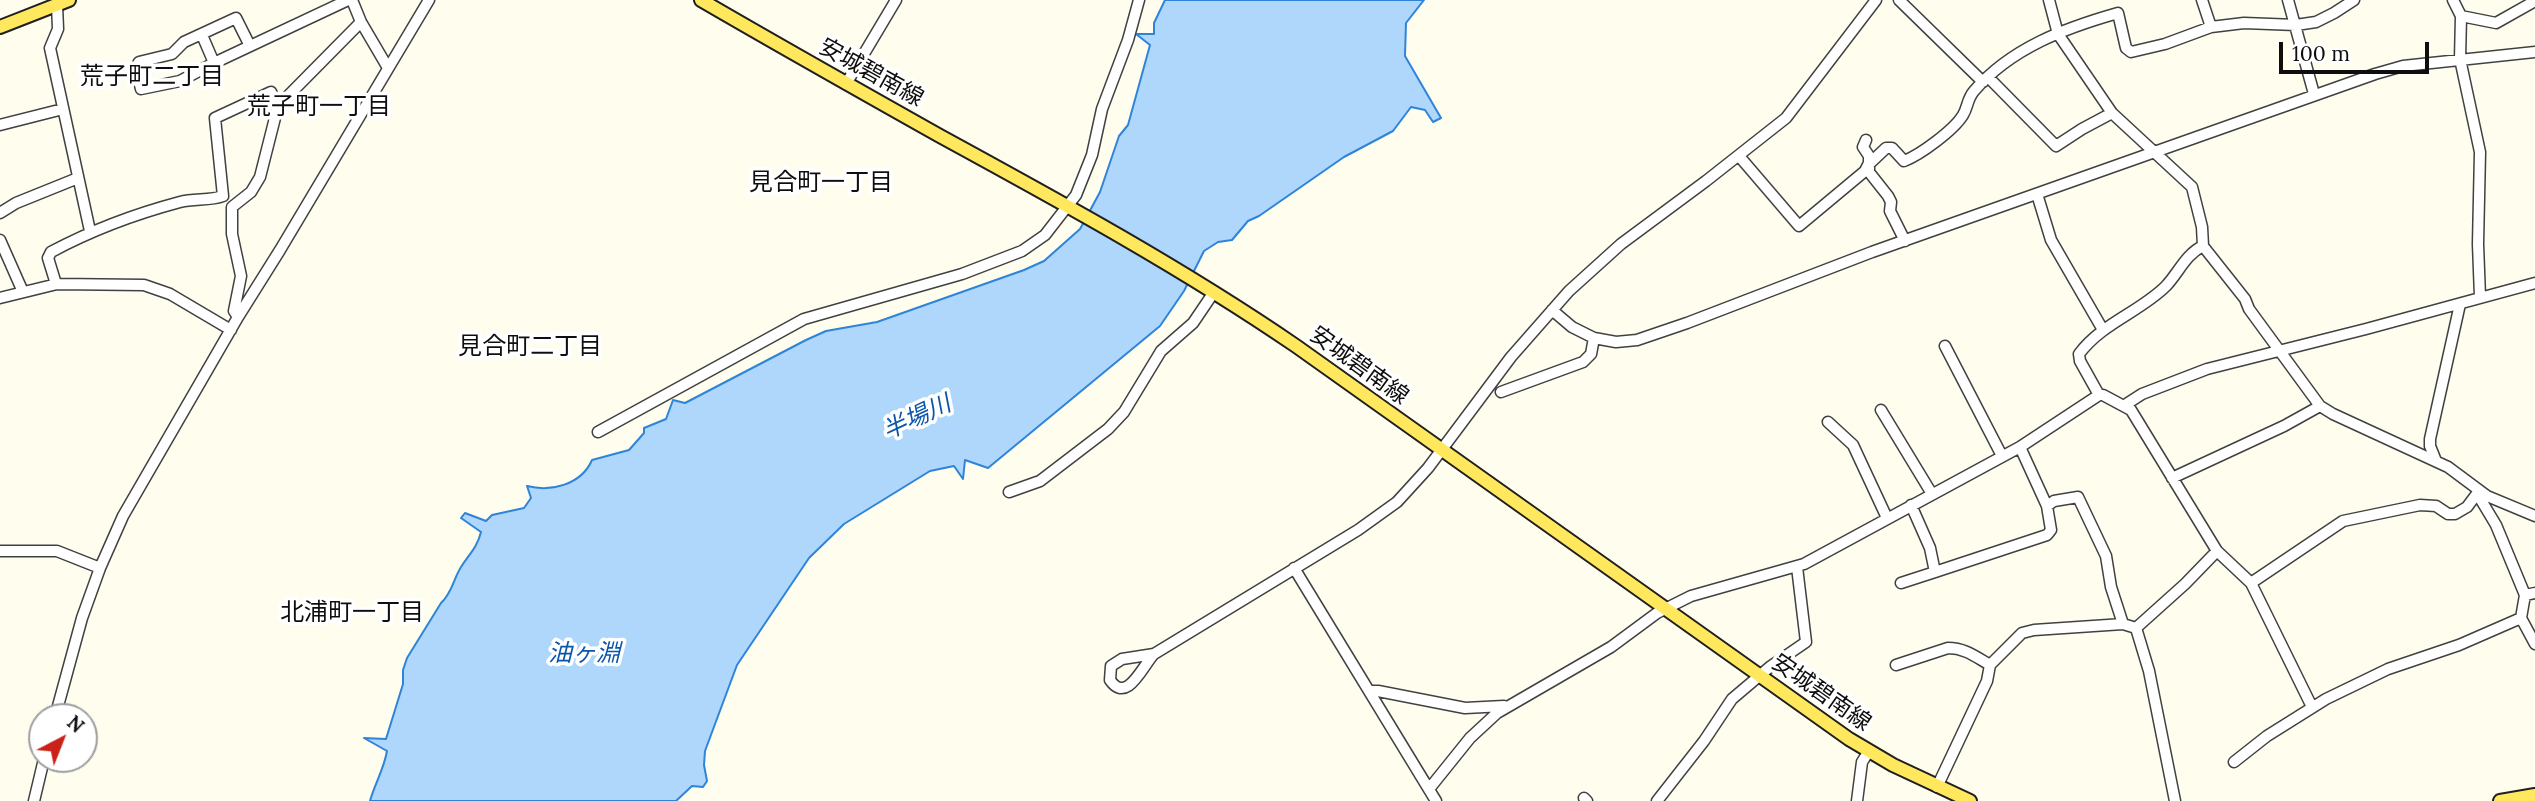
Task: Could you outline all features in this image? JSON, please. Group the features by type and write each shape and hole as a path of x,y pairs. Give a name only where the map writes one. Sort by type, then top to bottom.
{"main road":[{"name":"安城碧南線","path":"701,0 715,4 846,84 1072,208 1214,292 1296,346 1760,677 1869,751 1970,801"},
{"path":"0,27 63,2"},
{"path":"2500,801 2535,795"}],"street":[{"path":"250,46 236,18 184,42 172,54 139,62 136,68 141,89 180,81 350,0 388,68"},
{"path":"59,703 82,618 123,516 238,317 429,0"},
{"path":"846,84 896,0"},
{"path":"598,432 804,319 962,274 1023,251 1045,235 1072,208 1092,155 1102,109 1128,40 1139,0"},
{"path":"1154,654 1132,685 1125,689 1118,688 1110,680 1111,666 1116,661 1154,654 1389,509 1418,481 1497,374 1587,272 1786,118 1876,0"},
{"path":"1899,0 2056,146 2112,113"},
{"path":"2049,0 2058,34 2112,113 2192,187 2202,227 2203,246 2245,299 2249,309 2320,406 2452,470 2495,500 2535,516"},
{"path":"2202,0 2211,27"},
{"path":"2288,0 2314,94"},
{"path":"1739,156 1799,226 1865,172 1868,165 1886,148 1892,148 1904,161 1913,158 1957,122 1963,115 1968,99 2002,64 2058,34 2118,13 2126,48 2131,52 2165,44 2211,27 2244,23 2316,22 2354,0"},
{"path":"2453,0 2461,16 2460,59 2480,152 2480,297"},
{"path":"2461,16 2496,23 2535,1"},
{"path":"63,2 58,29 50,48 90,231"},
{"path":"238,317 234,311 241,276 232,234 232,207 251,192 260,177 278,106 361,22"},
{"path":"202,35 214,63"},
{"path":"1552,310 1572,327 1594,338 1616,342 1637,340 2152,152 2390,69 2535,52"},
{"path":"56,284 49,255 90,231 183,201 221,198 224,191 215,118 271,92 278,106"},
{"path":"0,125 63,109"},
{"path":"1866,140 1863,147 1869,156 1869,172 1891,202 1890,211 1905,241"},
{"path":"0,213 16,203 78,178"},
{"path":"2037,194 2051,240 2103,330"},
{"path":"0,240 23,292"},
{"path":"2099,395 2079,357 2082,349 2103,330 2160,291 2185,261 2203,246"},
{"path":"0,298 56,284 144,285 170,294 231,330"},
{"path":"2125,405 2142,394 2207,369 2535,284"},
{"path":"1009,492 1040,481 1108,429 1124,412 1161,351 1193,323 1214,292"},
{"path":"2436,462 2430,439 2460,304"},
{"path":"1501,392 1588,359 1594,338"},
{"path":"1945,346 2002,456"},
{"path":"1429,789 1477,730 1509,705 1611,647 1665,609 1690,596 1797,567 2020,447 2099,395 2109,396 2125,405 2134,415 2217,551 2251,583 2312,707"},
{"path":"2172,478 2284,426 2320,406"},
{"path":"1881,410 1932,494"},
{"path":"1828,422 1853,444 1887,518"},
{"path":"1901,583 2047,536 2051,530 2047,506 2020,447"},
{"path":"2251,583 2343,521 2420,505 2436,506 2448,514 2455,514 2467,507 2479,491"},
{"path":"2479,491 2481,500 2530,594 2520,612 2535,644"},
{"path":"2047,506 2054,501 2078,497 2106,556 2123,624"},
{"path":"1911,505 1930,548 1936,572"},
{"path":"0,551 57,551 100,568"},
{"path":"2136,628 2217,551"},
{"path":"1657,801 1704,741 1727,706 1771,666 1807,642 1797,567"},
{"path":"1294,568 1436,801"},
{"path":"2234,762 2267,736 2312,707 2388,669 2459,645 2521,618"},
{"path":"1937,787 1987,681 1990,665 2017,636 2027,631 2123,624 2136,628"},
{"path":"2136,628 2149,671 2175,801"},
{"path":"1896,665 1957,648 1964,649 1990,665"},
{"path":"1370,691 1465,708 1509,705"},
{"path":"1857,801 1862,762 1869,751"},
{"path":"34,801 41,773"}],"water":[{"name":"油ヶ淵","path":"1165,0 1424,0 1406,23 1405,56 1441,118 1433,122 1425,110 1411,107 1393,131 1344,157 1248,221 1232,240 1218,242 1204,251 1184,291 1160,326 988,468 965,460 963,479 954,466 930,471 844,524 809,558 737,665 705,751 707,781 703,787 692,786 676,801 370,801 387,751 364,738 386,739 403,684 403,670 407,658 448,595 477,542 481,532 461,518 465,513 486,521 492,515 524,508 531,498 527,486 546,488 564,485 581,475 592,460 629,450 644,433 644,428 666,419 673,400 685,403 826,331 877,322 1044,261 1080,229 1100,192 1119,136 1128,125 1150,45 1136,34 1154,34 1154,23"}],"district":[{"name":"荒子町二丁目","path":"152,77"},
{"name":"荒子町一丁目","path":"319,107"},
{"name":"見合町一丁目","path":"821,183"},
{"name":"見合町二丁目","path":"530,347"},
{"name":"北浦町一丁目","path":"352,613"}],"water label":[{"name":"半場川","path":"917,418"}]}
